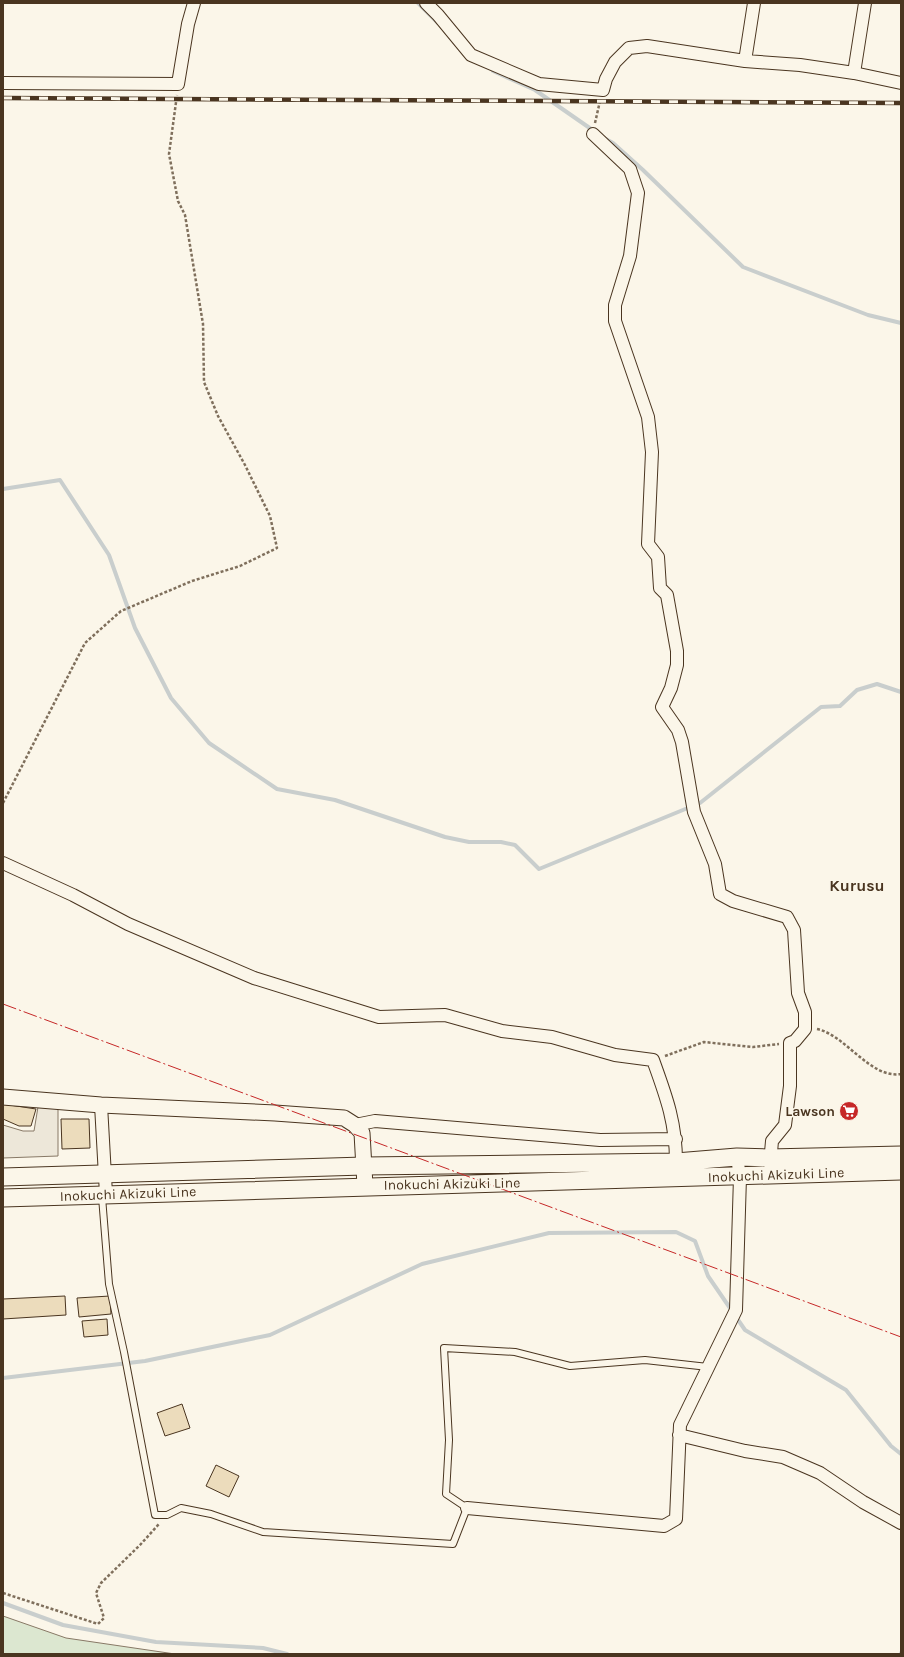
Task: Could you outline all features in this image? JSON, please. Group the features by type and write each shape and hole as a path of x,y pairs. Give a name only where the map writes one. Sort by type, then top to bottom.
{"main road":[{"name":"Inokuchi Akizuki Line","path":"3,1198 740,1176 770,1166 901,1155"},
{"name":"Inokuchi Akizuki Line","path":"3,1177 364,1166 676,1162 737,1157 770,1166 901,1171"}],"street":[{"path":"3,83 178,84 188,24 194,3"},
{"path":"426,3 438,15 471,55 539,84 603,90 606,79 615,62 629,48 647,46 745,61 854,73 901,83"},
{"path":"745,61 754,3"},
{"path":"854,73 865,3"},
{"path":"593,134 630,169 638,194 630,256 616,305 614,321 648,417 652,452 647,537 648,544 658,557 660,588 667,595 677,651 677,665 671,688 662,707 678,730 682,742 694,812 715,864 720,894 733,901 786,917 794,930 798,993 805,1012 805,1029 795,1041 790,1043 790,1086 785,1125 772,1141 770,1166"},
{"path":"3,864 73,895 128,924 254,978 378,1017 445,1015 502,1031 552,1037 615,1055 653,1060 670,1108 676,1139 676,1162"},
{"path":"3,1097 101,1105 275,1113 344,1118 355,1125 362,1133 365,1186"},
{"path":"101,1105 105,1173 104,1194"},
{"path":"355,1125 375,1121 600,1140 676,1139"},
{"path":"467,1508 664,1526 676,1519 680,1425 736,1310 740,1176 737,1157"},
{"path":"679,1435 745,1451 783,1457 820,1473 863,1502 901,1523"}],"lane":[{"path":"104,1194 108,1284 124,1352 155,1515 167,1515 181,1508 211,1514 263,1532 453,1544 467,1508 446,1494 449,1440 444,1348 515,1352 570,1366 645,1360 708,1367"}],"path":[{"path":"3,803 85,643 121,611 192,581 240,566 277,548 270,516 246,465 218,416 204,382 203,324 185,215 178,201 169,154 178,84"},
{"path":"593,134 603,90"},
{"path":"805,1029 818,1029 831,1034 859,1057 883,1072 901,1074"},
{"path":"653,1060 704,1042 753,1047 790,1043"},
{"path":"3,1593 98,1624 104,1618 96,1593 102,1583 140,1545 167,1515"}],"green space":[{"path":"3,1616 66,1638 175,1654 3,1654"}],"shaded area":[{"path":"38,1107 58,1107 58,1156 3,1158 3,1125 23,1131 34,1131"}],"building":[{"path":"3,1104 36,1109 31,1126 19,1126 3,1119"},
{"path":"61,1119 89,1119 90,1148 62,1149"},
{"path":"65,1296 66,1315 3,1319 3,1299"},
{"path":"110,1296 111,1314 79,1317 77,1298"},
{"path":"107,1319 108,1335 84,1337 82,1321"},
{"path":"182,1404 190,1428 165,1436 157,1413"},
{"path":"216,1465 239,1476 229,1497 206,1486"}],"waterway":[{"path":"418,3 438,23"},
{"path":"493,71 535,90 594,131"},
{"path":"604,138 613,143 643,170 743,267 868,315 901,323"},
{"path":"3,489 60,480 109,555 135,628 171,698 209,743 277,789 335,800 445,837 469,842 501,842 515,845 539,869 700,803 821,707 840,706 857,690 877,684 901,692"},
{"path":"3,1378 145,1361 270,1335 422,1264 549,1233 676,1232 695,1241 708,1276 745,1330 846,1390 891,1446 901,1454"},
{"path":"3,1603 63,1625 156,1642 263,1648 287,1654"}],"railway":[{"path":"3,98 901,103"}],"power":[{"path":"3,1004 901,1337"}],"place":[{"name":"Lawson","path":"849,1111"}],"district":[{"name":"Kurusu","path":"857,885"}]}
